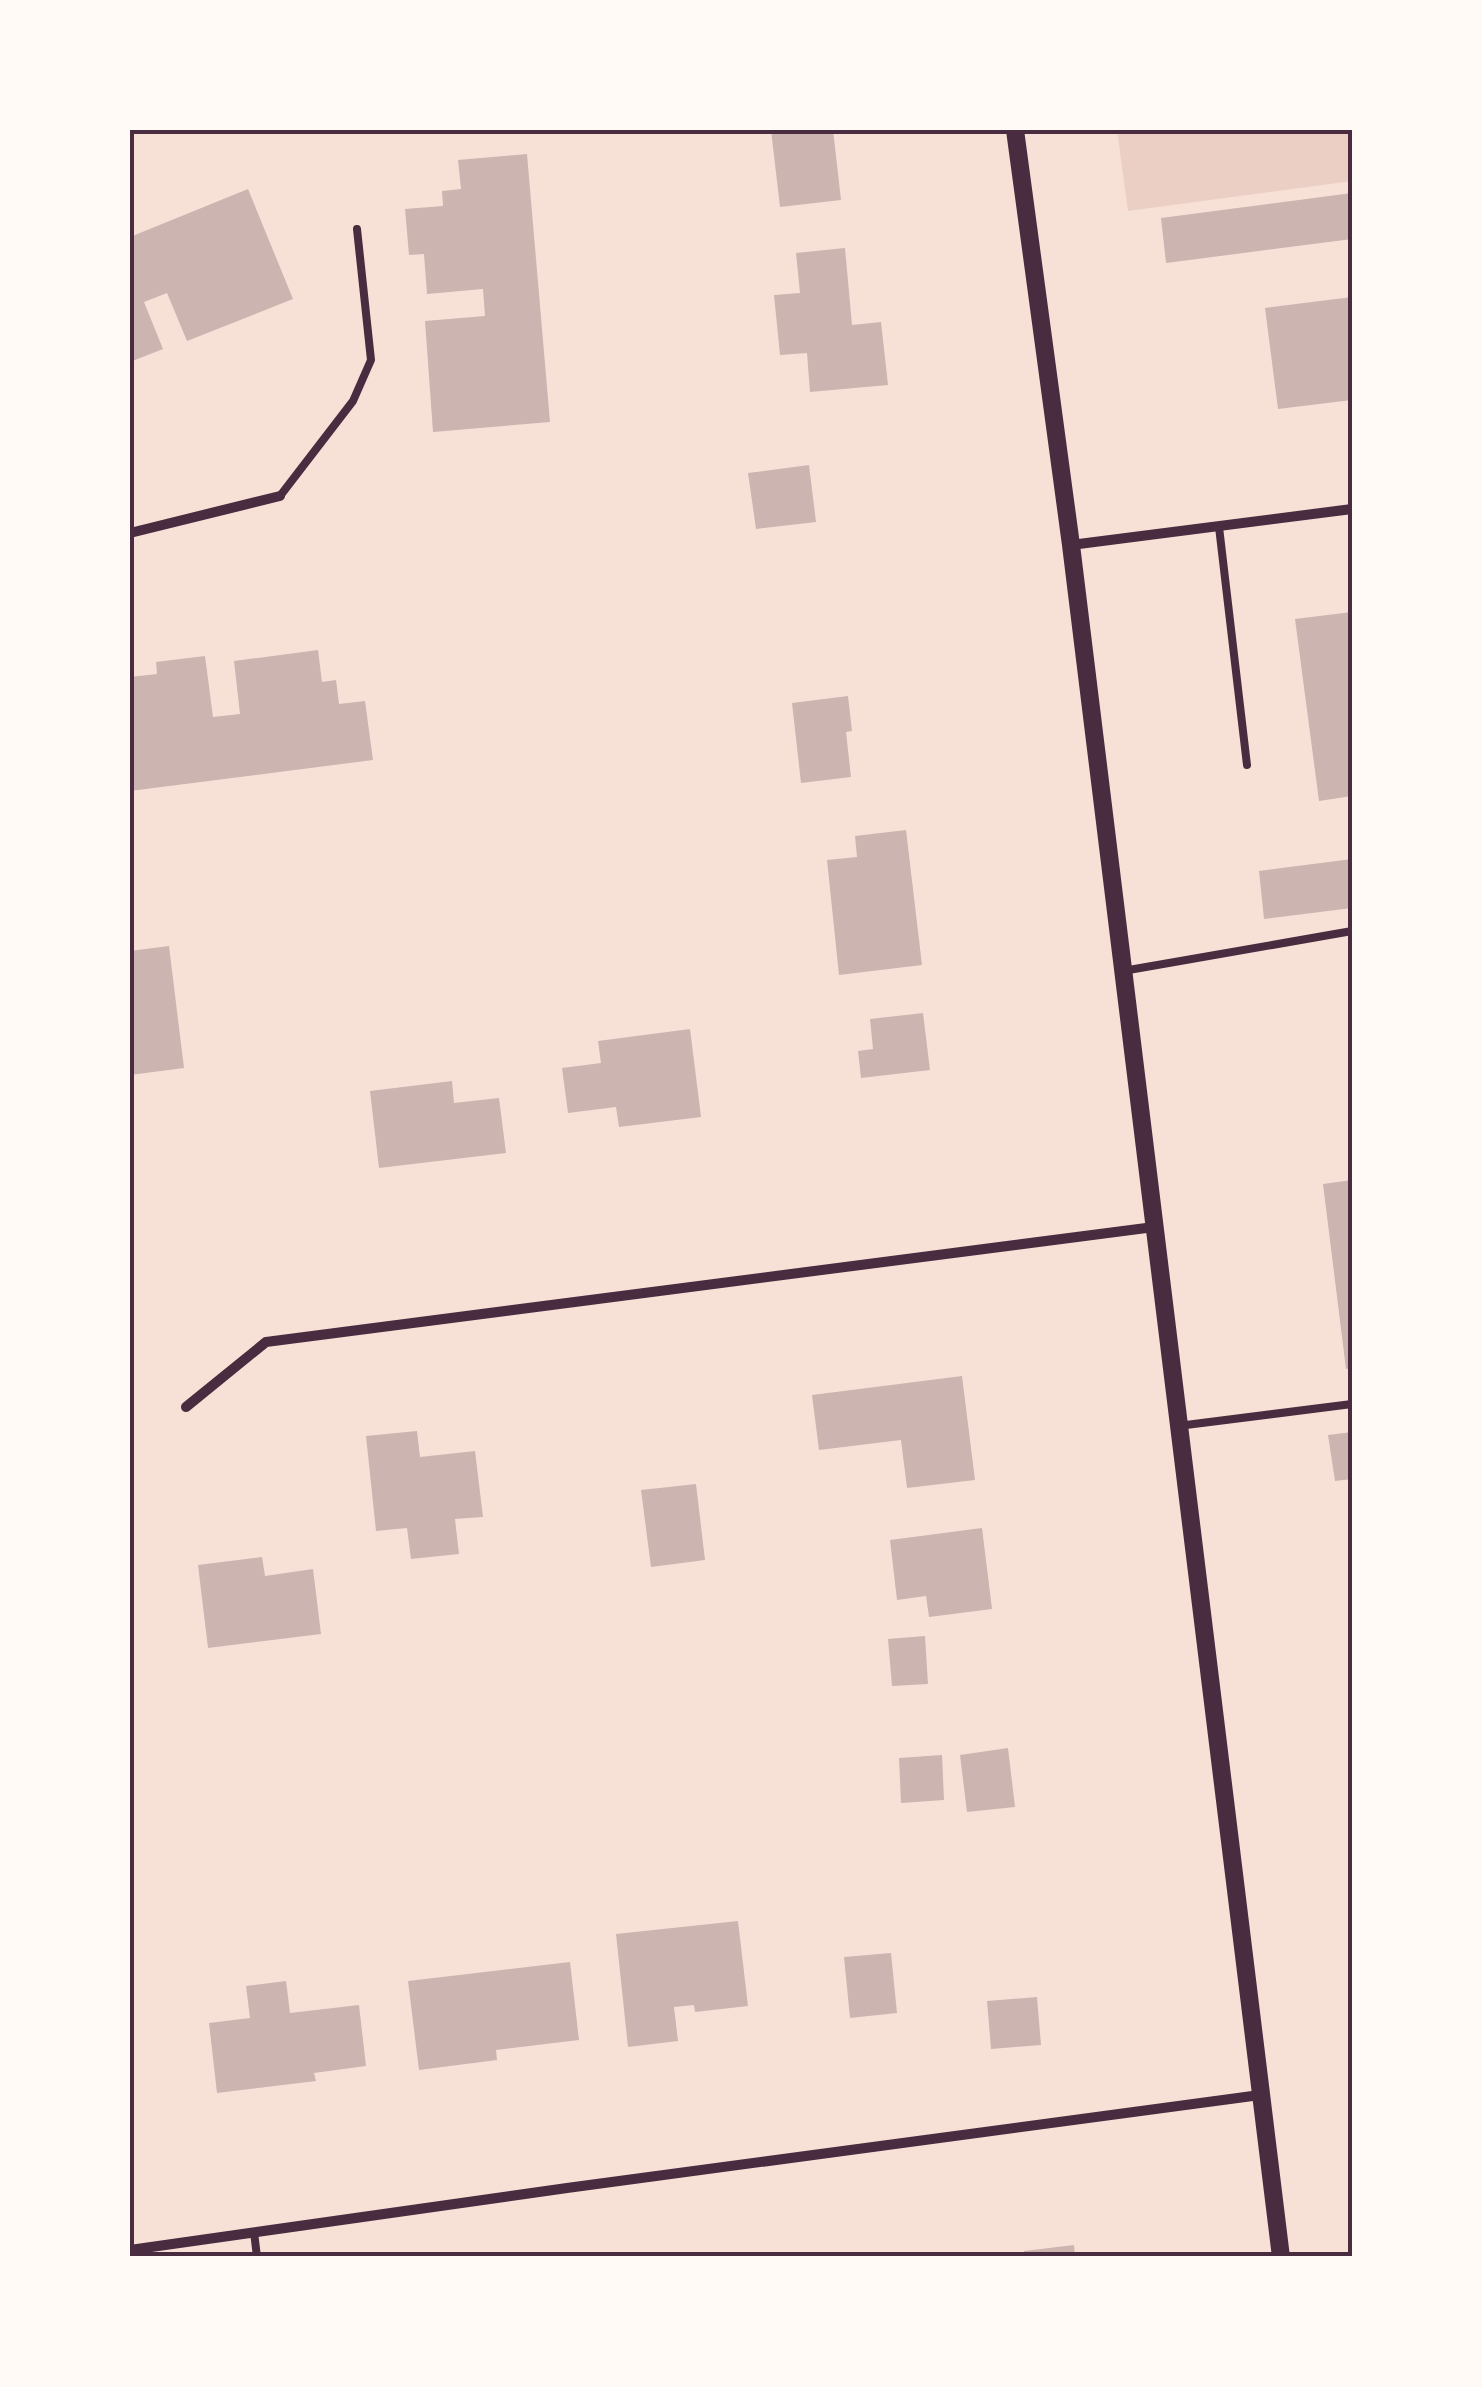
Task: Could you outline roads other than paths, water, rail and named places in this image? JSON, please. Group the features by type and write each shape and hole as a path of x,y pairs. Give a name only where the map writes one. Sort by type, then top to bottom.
{"street":[{"path":"1016,130 1071,546 1281,2257"},
{"path":"130,533 280,496"},
{"path":"1071,546 1352,510"},
{"path":"186,1406 266,1342 1154,1228"},
{"path":"130,2250 1260,2095"}],"lane":[{"path":"280,496 353,401 371,360 357,229"},
{"path":"1219,527 1248,765"},
{"path":"1123,971 1352,931"},
{"path":"1178,1426 1352,1404"},
{"path":"254,2232 257,2257"}]}
